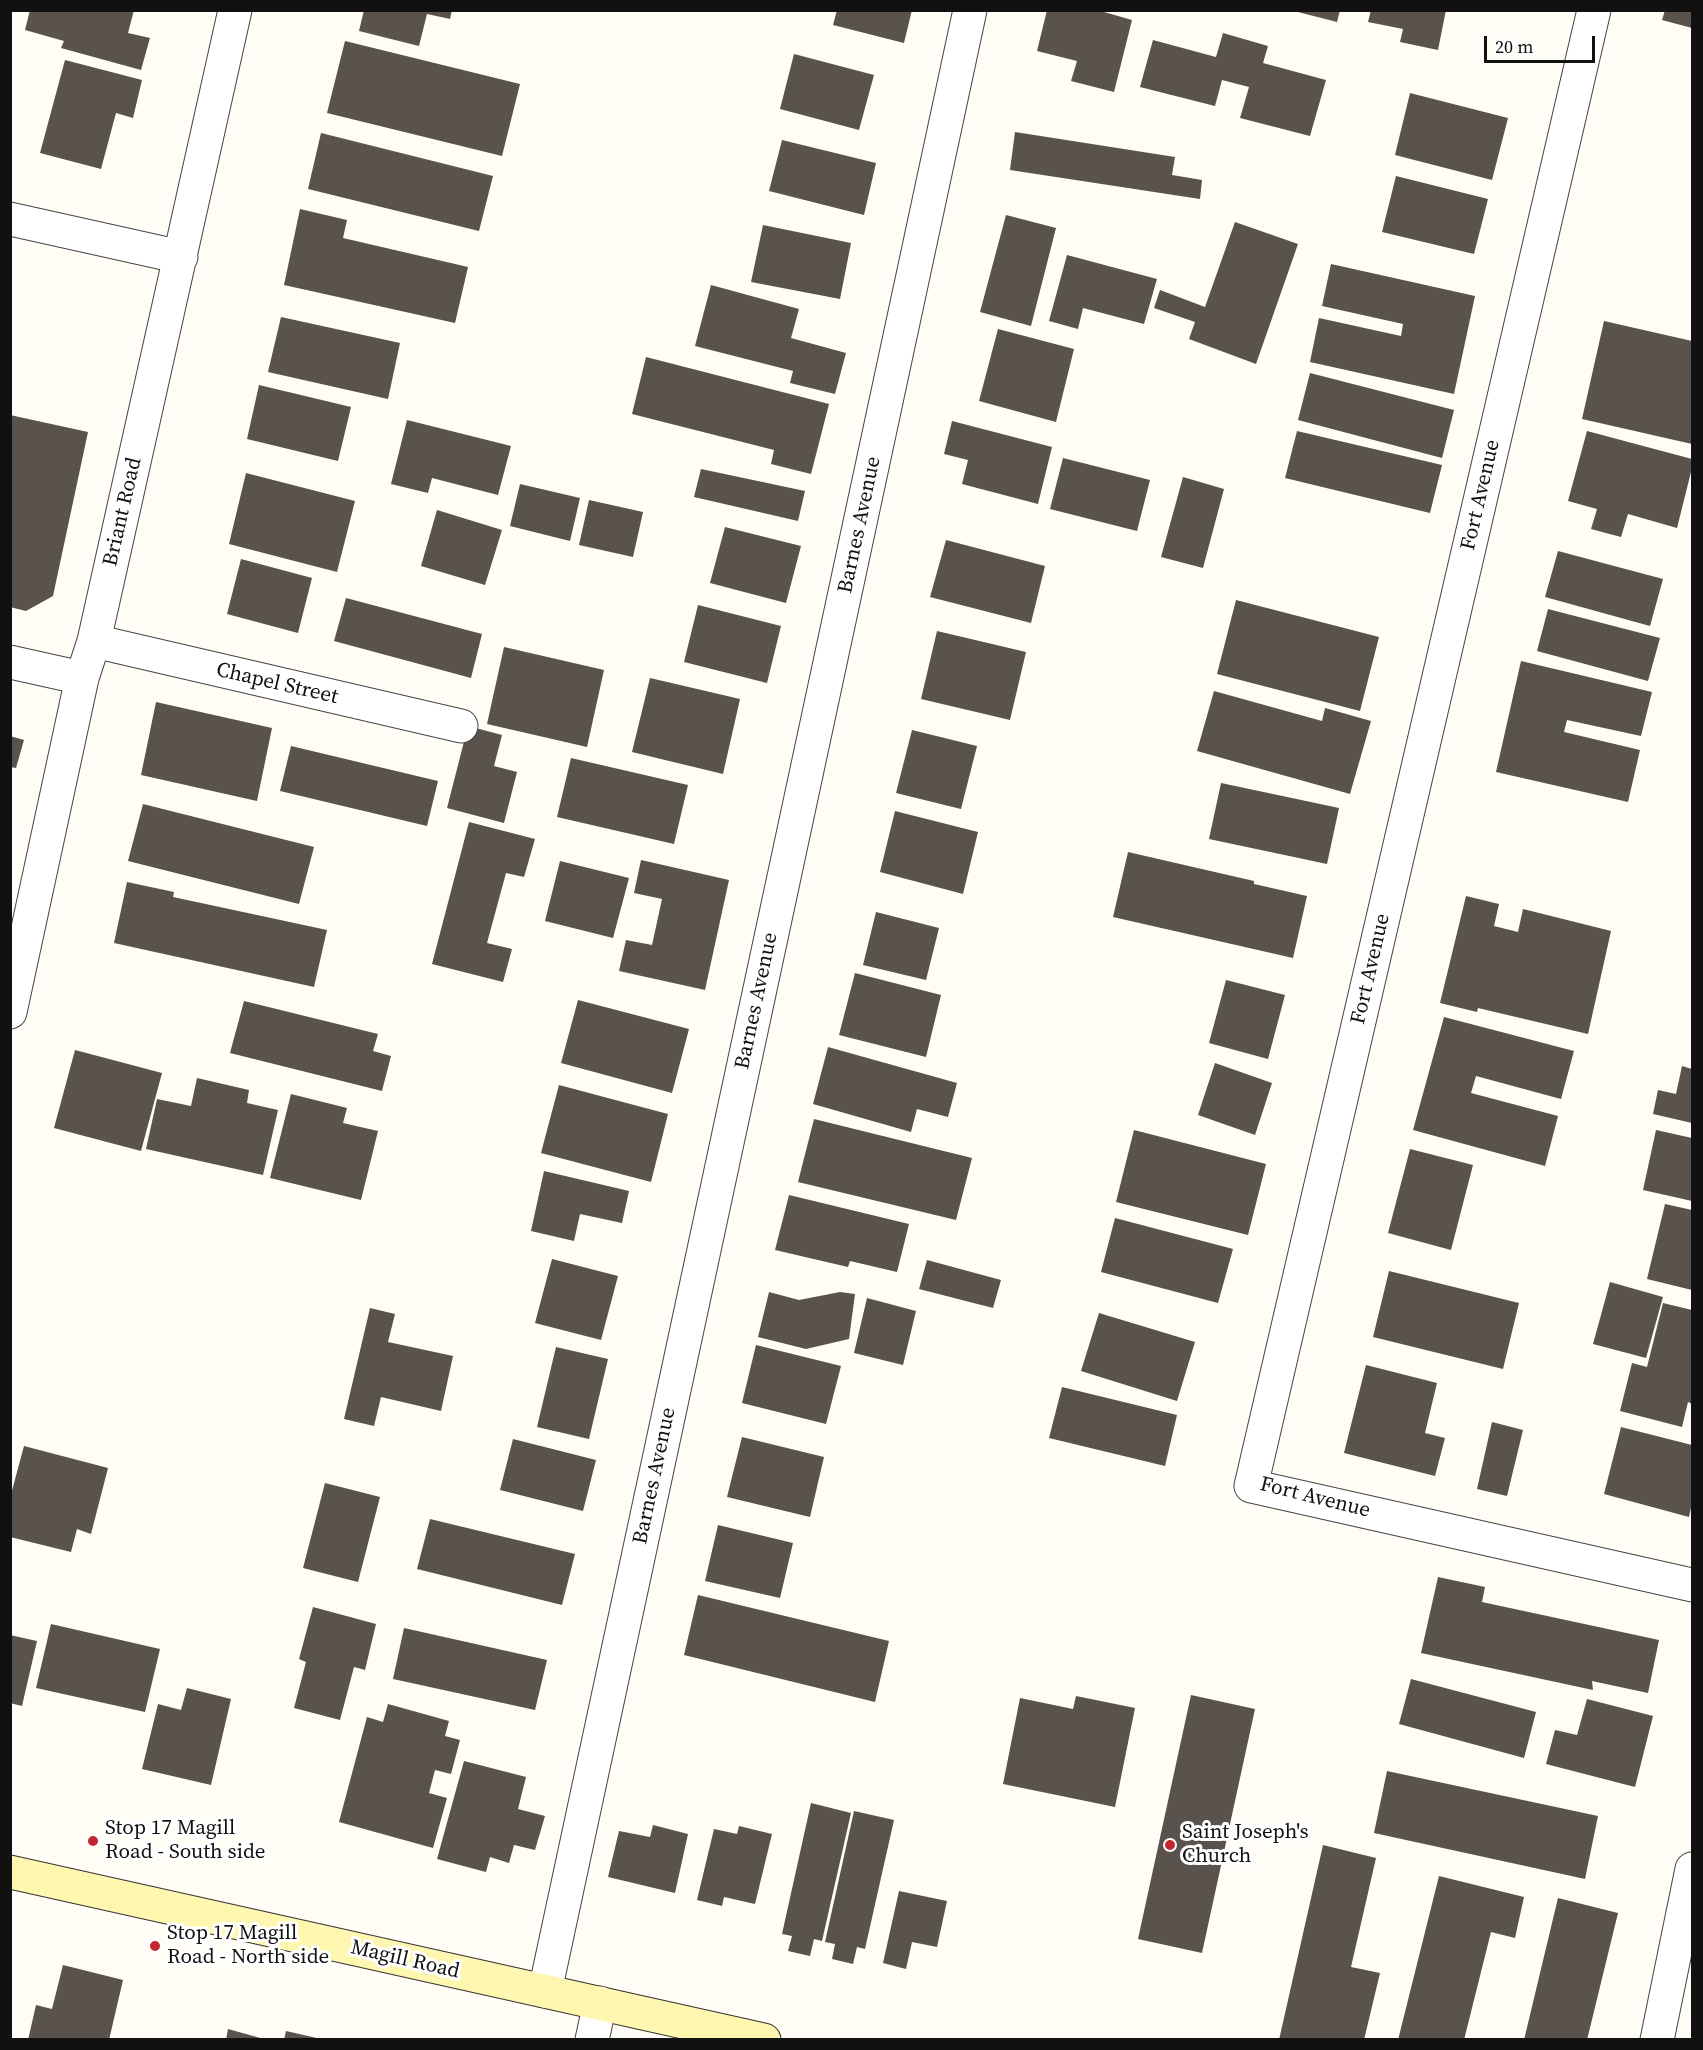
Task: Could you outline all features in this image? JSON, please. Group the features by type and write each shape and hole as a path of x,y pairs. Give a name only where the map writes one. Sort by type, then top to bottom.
{"main road":[{"name":"Magill Road","path":"10,1872 764,2040"}],"street":[{"name":"Briant Road","path":"10,1012 82,678 94,641 235,10"},
{"name":"Barnes Avenue","path":"544,1991 970,10"},
{"name":"Fort Avenue","path":"1594,10 1251,1486 1692,1585"},
{"path":"10,219 181,257"},
{"name":"Chapel Street","path":"94,641 461,726"},
{"path":"10,662 82,678"},
{"path":"1657,2040 1692,1869"},
{"path":"592,2040 600,2003"}],"building":[{"path":"30,10 134,10 128,33 150,38 141,70 61,48 64,41 25,30"},
{"path":"364,10 452,10 450,19 427,14 419,46 359,31"},
{"path":"837,10 912,10 904,43 833,25"},
{"path":"1047,10 1097,10 1132,20 1114,92 1071,81 1077,61 1037,51"},
{"path":"1290,10 1340,10 1337,22"},
{"path":"1371,10 1446,10 1438,50 1400,42 1403,29 1368,22"},
{"path":"1665,10 1692,10 1692,28 1662,20"},
{"path":"1223,33 1268,46 1263,63 1326,80 1310,136 1240,118 1249,87 1222,80 1215,106 1140,87 1153,40 1216,57"},
{"path":"345,41 520,84 502,156 327,113"},
{"path":"794,54 874,75 859,130 780,109"},
{"path":"65,60 142,80 133,118 116,113 101,169 40,153"},
{"path":"1410,93 1508,118 1492,180 1395,155"},
{"path":"1015,132 1175,157 1172,175 1202,180 1200,199 1010,170"},
{"path":"321,133 493,176 479,231 308,189"},
{"path":"782,140 876,163 864,215 769,191"},
{"path":"1396,176 1488,199 1474,254 1382,232"},
{"path":"300,209 347,220 343,238 468,267 455,323 284,285"},
{"path":"1006,215 1056,228 1031,326 980,312"},
{"path":"1235,222 1298,244 1256,364 1189,339 1195,322 1154,308 1160,290 1205,307"},
{"path":"763,225 851,243 840,299 751,282"},
{"path":"1067,255 1157,279 1144,324 1083,308 1078,329 1049,321"},
{"path":"1331,264 1475,296 1454,394 1310,362 1319,318 1401,336 1403,324 1322,306"},
{"path":"711,285 799,309 791,338 846,353 835,394 790,383 793,371 695,346"},
{"path":"281,317 400,343 388,399 268,372"},
{"path":"1604,321 1692,341 1692,444 1582,419"},
{"path":"998,329 1074,349 1056,422 979,401"},
{"path":"646,357 829,404 811,474 771,464 774,450 632,414"},
{"path":"1310,373 1454,410 1442,458 1298,420"},
{"path":"259,385 351,407 338,461 247,439"},
{"path":"10,415 88,432 53,596 26,611 10,607"},
{"path":"407,420 511,446 498,495 432,478 428,493 391,484"},
{"path":"952,421 1052,447 1038,504 962,484 968,460 944,454"},
{"path":"1297,431 1442,465 1430,513 1285,478"},
{"path":"1587,431 1692,459 1692,468 1677,528 1628,514 1621,537 1591,529 1597,509 1568,501"},
{"path":"1063,458 1150,480 1137,531 1050,509"},
{"path":"701,469 805,491 798,521 694,497"},
{"path":"246,473 355,501 337,572 229,544"},
{"path":"1183,477 1224,489 1203,568 1161,557"},
{"path":"520,484 580,498 570,541 510,526"},
{"path":"589,500 643,512 633,557 579,545"},
{"path":"437,510 502,530 485,585 421,566"},
{"path":"725,527 801,546 786,603 710,583"},
{"path":"946,540 1045,566 1031,623 930,597"},
{"path":"1558,551 1663,579 1650,626 1545,597"},
{"path":"241,559 312,578 298,633 227,614"},
{"path":"346,598 482,634 471,678 334,641"},
{"path":"1236,600 1379,637 1360,711 1217,674"},
{"path":"698,605 781,626 767,683 684,662"},
{"path":"1548,609 1660,638 1648,681 1537,651"},
{"path":"937,631 1026,652 1010,720 921,699"},
{"path":"504,647 604,670 587,747 487,724"},
{"path":"1521,661 1652,692 1641,736 1567,720 1564,732 1640,750 1628,802 1496,772"},
{"path":"650,678 740,699 723,774 632,752"},
{"path":"1214,691 1322,721 1325,708 1371,721 1350,794 1197,751"},
{"path":"156,702 272,728 257,801 141,775"},
{"path":"468,726 502,735 494,766 517,772 504,823 447,808"},
{"path":"912,730 977,746 961,809 896,793"},
{"path":"10,736 24,740 16,768 10,767"},
{"path":"291,746 438,781 427,826 280,791"},
{"path":"571,758 688,785 674,844 557,817"},
{"path":"1221,783 1339,808 1327,864 1209,839"},
{"path":"143,804 314,847 299,904 128,861"},
{"path":"895,811 978,832 963,894 880,872"},
{"path":"469,822 535,839 524,877 506,873 487,943 512,949 503,982 432,964"},
{"path":"1128,852 1254,881 1254,884 1307,896 1293,958 1113,917"},
{"path":"641,860 729,880 705,990 619,971 626,940 652,945 662,899 634,893"},
{"path":"560,861 629,878 613,938 545,921"},
{"path":"127,882 174,892 173,897 327,930 314,987 114,943"},
{"path":"1466,896 1499,904 1494,926 1518,932 1523,909 1611,931 1588,1034 1478,1008 1477,1012 1440,1003"},
{"path":"876,912 939,928 926,980 863,965"},
{"path":"855,973 941,995 926,1057 839,1035"},
{"path":"1226,980 1285,995 1268,1059 1209,1043"},
{"path":"578,1000 689,1029 672,1093 561,1063"},
{"path":"244,1001 378,1034 373,1051 391,1056 382,1091 230,1053"},
{"path":"1444,1017 1574,1051 1561,1099 1476,1076 1471,1093 1558,1116 1545,1166 1413,1130"},
{"path":"828,1047 957,1083 948,1117 917,1109 911,1132 813,1104"},
{"path":"75,1050 162,1073 141,1151 54,1128"},
{"path":"1215,1063 1272,1083 1255,1135 1198,1115"},
{"path":"1682,1066 1692,1069 1692,1123 1653,1114 1658,1090 1676,1094"},
{"path":"197,1078 249,1090 247,1103 278,1110 263,1175 146,1149 157,1099 191,1106"},
{"path":"559,1085 668,1114 651,1182 541,1153"},
{"path":"291,1094 347,1108 343,1123 378,1131 361,1200 270,1178"},
{"path":"814,1119 972,1158 956,1220 798,1182"},
{"path":"1134,1130 1266,1164 1248,1235 1116,1202"},
{"path":"1656,1130 1692,1138 1692,1201 1643,1190"},
{"path":"1410,1149 1473,1165 1451,1250 1388,1233"},
{"path":"544,1171 629,1191 622,1223 580,1214 574,1241 531,1231"},
{"path":"789,1195 909,1224 897,1272 850,1261 848,1267 775,1250"},
{"path":"1665,1204 1692,1210 1692,1290 1647,1279"},
{"path":"1115,1218 1233,1249 1218,1303 1101,1272"},
{"path":"552,1259 618,1276 601,1340 535,1323"},
{"path":"927,1260 1001,1280 993,1308 919,1289"},
{"path":"1389,1271 1519,1303 1503,1369 1373,1337"},
{"path":"1610,1282 1663,1297 1646,1358 1593,1344"},
{"path":"769,1292 799,1300 840,1292 855,1294 849,1339 806,1349 758,1337"},
{"path":"867,1298 916,1311 903,1365 854,1353"},
{"path":"1663,1303 1692,1310 1692,1404 1688,1402 1682,1427 1620,1411 1632,1363 1647,1367"},
{"path":"370,1308 395,1314 388,1342 453,1356 441,1411 381,1397 374,1426 344,1419"},
{"path":"1099,1313 1195,1342 1177,1401 1081,1371"},
{"path":"756,1345 841,1366 826,1424 742,1403"},
{"path":"556,1347 608,1359 589,1439 537,1427"},
{"path":"1366,1365 1437,1383 1425,1433 1445,1438 1435,1476 1344,1453"},
{"path":"1062,1387 1177,1415 1165,1466 1049,1438"},
{"path":"1492,1422 1523,1430 1507,1496 1477,1489"},
{"path":"1621,1427 1692,1445 1692,1503 1689,1517 1604,1494"},
{"path":"742,1437 824,1457 810,1517 727,1497"},
{"path":"513,1439 596,1460 583,1511 500,1490"},
{"path":"24,1446 108,1468 91,1534 77,1529 71,1552 10,1537 10,1498"},
{"path":"325,1483 380,1497 358,1582 303,1568"},
{"path":"430,1519 575,1554 562,1605 417,1569"},
{"path":"718,1525 793,1543 780,1598 705,1581"},
{"path":"1438,1577 1485,1587 1482,1602 1659,1640 1648,1693 1592,1681 1593,1690 1421,1653"},
{"path":"698,1595 889,1641 875,1702 684,1655"},
{"path":"313,1607 376,1624 365,1670 354,1667 340,1720 294,1708 306,1662 299,1659"},
{"path":"51,1624 160,1649 145,1712 36,1688"},
{"path":"404,1628 547,1660 535,1710 393,1679"},
{"path":"10,1635 37,1641 22,1706 10,1703"},
{"path":"1411,1679 1536,1712 1524,1758 1399,1724"},
{"path":"187,1688 231,1699 211,1785 142,1769 158,1704 181,1710"},
{"path":"1191,1695 1255,1709 1202,1953 1138,1939"},
{"path":"1076,1696 1135,1708 1115,1807 1003,1784 1020,1698 1073,1709"},
{"path":"1587,1699 1653,1716 1635,1787 1546,1764 1555,1730 1577,1735"},
{"path":"388,1704 449,1721 445,1736 460,1740 451,1774 435,1770 429,1793 447,1798 433,1848 339,1822 367,1717 383,1722"},
{"path":"464,1761 526,1777 518,1809 545,1816 535,1850 514,1845 509,1863 490,1857 486,1872 437,1859"},
{"path":"1387,1771 1598,1816 1585,1879 1374,1833"},
{"path":"811,1803 851,1813 822,1941 814,1939 810,1956 788,1951 792,1936 782,1934"},
{"path":"854,1811 894,1820 865,1949 857,1947 853,1964 832,1959 835,1944 825,1942"},
{"path":"653,1825 688,1834 675,1893 608,1877 619,1831 650,1837"},
{"path":"739,1826 772,1834 755,1904 724,1897 722,1906 697,1900 714,1829 737,1834"},
{"path":"1323,1845 1376,1858 1351,1967 1380,1973 1364,2040 1279,2040"},
{"path":"1439,1876 1524,1897 1515,1938 1491,1932 1464,2040 1398,2040"},
{"path":"899,1891 947,1901 937,1947 912,1942 906,1969 883,1963"},
{"path":"1558,1898 1618,1913 1587,2040 1524,2040"},
{"path":"63,1965 123,1980 109,2040 28,2040 36,2005 52,2009"},
{"path":"228,2029 264,2039 264,2040 226,2040"},
{"path":"286,2031 321,2039 321,2040 284,2040"}],"place":[{"name":"Stop 17 Magill Road - South side","path":"93,1841"},
{"name":"Saint Joseph's Church","path":"1170,1845"},
{"name":"Stop 17 Magill Road - North side","path":"155,1946"}]}
